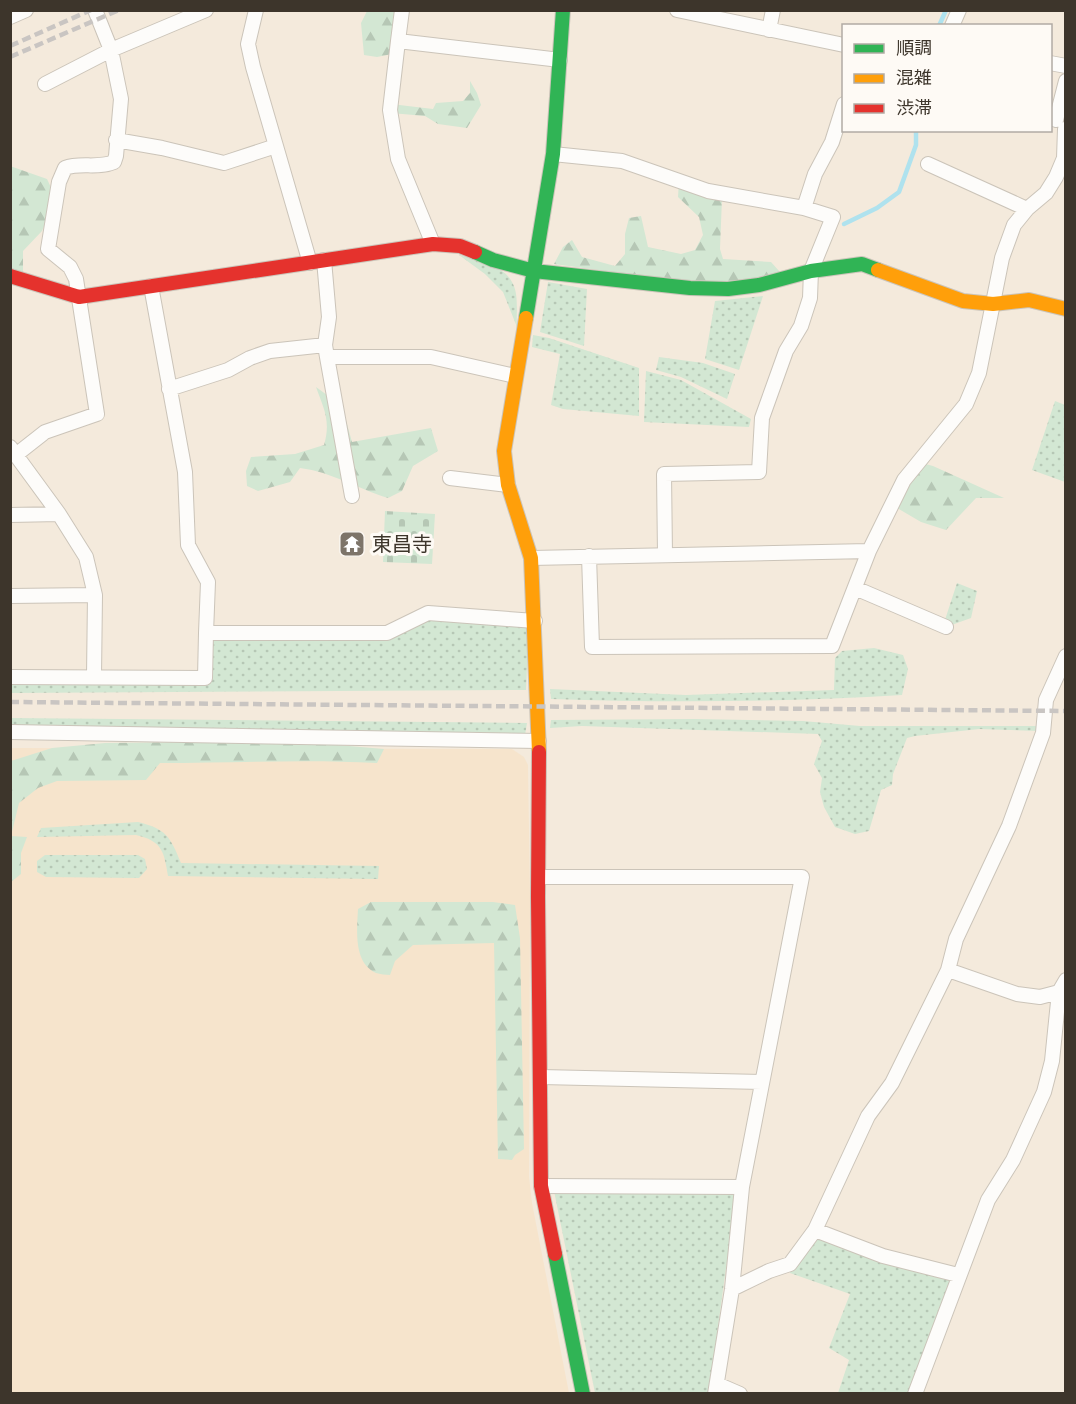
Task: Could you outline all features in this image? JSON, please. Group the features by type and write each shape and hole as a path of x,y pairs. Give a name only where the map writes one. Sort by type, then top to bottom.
{"street":[{"path":"10,17 26,10"},
{"path":"94,676 95,595 86,557 59,514 14,451 45,432 97,414 76,279 70,267 48,249 59,182 65,168 73,165 108,165 114,162 121,99 111,50 95,10"},
{"path":"45,84 111,50 206,10"},
{"path":"256,10 248,44 310,263"},
{"path":"402,10 390,110 398,159 433,244"},
{"path":"563,10 553,154 504,451 508,485 531,558 535,621 539,741 541,1186 583,1394"},
{"path":"677,10 842,45"},
{"path":"769,30 773,10"},
{"path":"953,24 959,10"},
{"path":"398,41 560,60"},
{"path":"589,556 592,647 832,646 869,551 904,480 966,404 979,373 1002,258 1014,225 1027,209 1046,193 1064,158 1059,124 1065,81"},
{"path":"804,208 815,174 832,142 842,107"},
{"path":"116,140 162,148 224,164 276,146"},
{"path":"553,154 622,161 708,192 804,208 833,217 812,271 810,298 801,326 786,351 762,418 759,472 664,474 664,554"},
{"path":"928,164 1027,209"},
{"path":"10,276 79,297 433,244 460,246 493,260 534,272 690,288 728,289 769,283 812,271 862,264 963,301 993,304 1029,300 1065,309"},
{"path":"324,260 329,317 326,351 352,496"},
{"path":"10,677 205,678 208,582 188,546 185,472 151,286"},
{"path":"169,389 228,370 250,358 270,351 326,351 430,357 515,376"},
{"path":"450,478 508,485"},
{"path":"10,515 59,514"},
{"path":"531,558 869,551"},
{"path":"855,588 946,627"},
{"path":"10,596 95,595"},
{"path":"206,633 387,633 428,613 535,621"},
{"path":"732,1289 769,1271 790,1264 815,1230 868,1116 892,1083 948,970 956,939 1008,826 1032,764 1043,733 1046,700 1065,656"},
{"path":"10,732 539,741"},
{"path":"539,877 802,877 742,1187 732,1289 716,1389 740,1394"},
{"path":"948,970 1017,994 1040,997 1062,986"},
{"path":"915,1394 988,1200 1013,1160 1044,1092 1052,1061 1062,986"},
{"path":"541,1077 762,1082"},
{"path":"541,1186 742,1187"},
{"path":"815,1230 883,1256 958,1275"}],"shaded area":[{"path":"11,748 512,749 524,757 528,765 530,897 529,1177 569,1393 11,1394"}],"green space":[{"path":"367,11 402,11 392,54 377,57 364,55 361,23"},
{"path":"470,81 481,105 467,128 438,124 425,116 391,113 391,104 433,109 436,103 463,101 470,93"},
{"path":"10,166 47,179 56,198 42,231 23,251 23,275 11,273"},
{"path":"679,181 722,198 720,249 723,259 771,262 780,272 732,288 554,264 563,247 572,240 582,257 615,266 625,254 625,234 629,218 641,216 648,247 681,254 695,250 703,235 699,217 678,197"},
{"path":"459,255 490,264 504,272 509,278 516,294 517,327 503,292 485,274"},
{"path":"548,282 587,289 584,346 540,332"},
{"path":"763,296 739,370 705,359 715,301"},
{"path":"533,335 549,338 639,368 639,416 563,409 551,405 560,354 532,347"},
{"path":"659,357 703,363 735,374 727,399 681,377 656,370"},
{"path":"646,371 681,380 751,419 749,427 644,422"},
{"path":"316,387 342,406 352,442 431,428 438,451 413,466 402,491 388,498 323,473 300,468 290,482 258,491 247,486 246,471 251,457 295,454 324,445 327,422"},
{"path":"1055,401 1065,405 1065,482 1032,470"},
{"path":"918,462 933,466 1004,498 976,498 946,530 921,522 892,505 896,478"},
{"path":"385,511 435,514 432,564 383,562"},
{"path":"957,583 977,591 971,618 946,627 943,626"},
{"path":"428,613 529,620 526,690 11,693 10,678 204,678 206,633 387,633"},
{"path":"874,648 903,655 908,669 902,695 727,701 551,699 550,689 686,695 834,690 835,658 842,651"},
{"path":"11,718 527,723 524,741 11,732"},
{"path":"551,720 803,721 860,726 1039,726 1039,731 979,729 907,738 893,774 892,785 881,790 869,831 855,834 835,827 824,807 820,792 822,778 814,764 822,741 818,734 582,726 550,728"},
{"path":"235,736 384,749 377,763 296,761 160,763 146,780 57,781 38,788 19,803 11,836 11,761 52,748 105,743 190,742"},
{"path":"138,822 166,835 174,846 181,863 379,866 378,879 168,876 160,848 145,837 136,835 37,837 41,828"},
{"path":"11,836 27,837 21,853 21,874 11,882"},
{"path":"45,855 138,855 145,859 147,869 139,878 46,877 37,872 37,861"},
{"path":"371,902 493,902 515,905 520,938 524,1149 512,1160 498,1159 494,943 413,945 395,961 390,975 376,973 363,962 357,935 358,909"},
{"path":"553,1186 737,1187 709,1393 595,1393"},
{"path":"823,1233 956,1281 909,1393 838,1393 849,1360 829,1348 850,1294 790,1273 790,1264"}],"waterway":[{"path":"940,24 946,10"},
{"path":"844,224 877,208 899,192 916,145 916,132"}],"railway":[{"path":"10,46 91,10"},
{"path":"10,57 119,10"},
{"path":"10,702 1066,711"}],"traffic: fast":[{"path":"526,318 553,154 563,10"},
{"path":"475,252 493,260 534,271 690,288 728,289 759,285 811,271 862,264 878,270"},
{"path":"555,1254 583,1394"}],"traffic: slow":[{"path":"878,270 963,301 993,304 1029,300 1066,309"},
{"path":"526,318 504,451 508,485 531,558 539,752"}],"traffic: jam":[{"path":"10,276 79,297 433,244 460,246 475,252"},
{"path":"539,752 541,1186 555,1254"}],"place":[{"name":"東昌寺","path":"352,544"}]}
